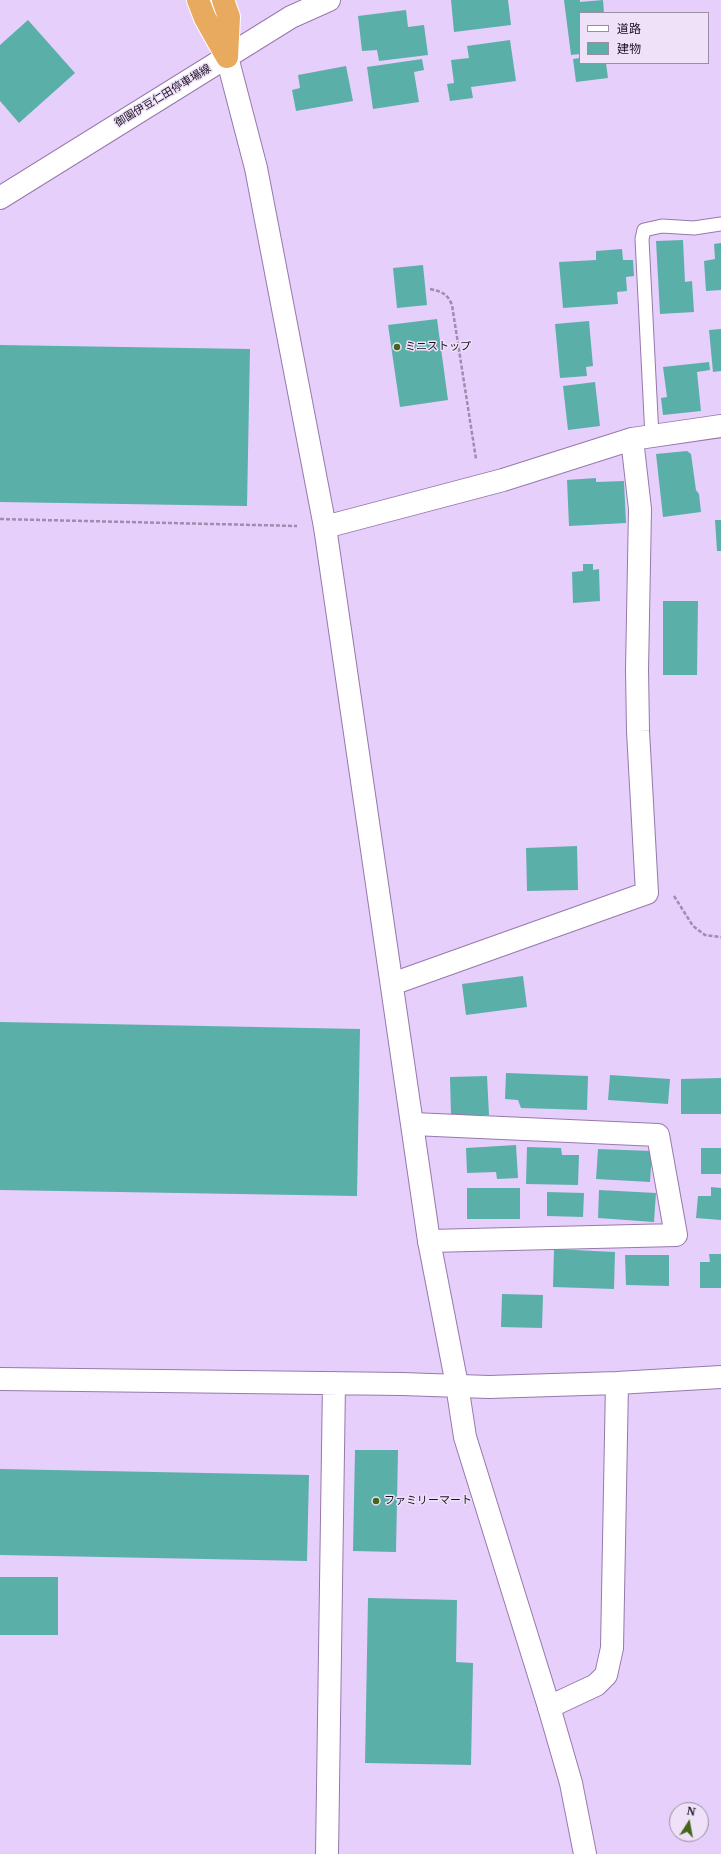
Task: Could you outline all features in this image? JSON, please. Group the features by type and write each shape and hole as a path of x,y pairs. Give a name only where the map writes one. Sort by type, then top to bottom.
{"highway":[{"path":"198,0 205,18 227,57"},
{"path":"224,0 229,17 227,57"}],"street":[{"name":"御園伊豆仁田停車場線","path":"0,198 292,17 329,0"},
{"path":"227,57 256,168 325,527 429,1240 457,1385 465,1437 549,1707 571,1783 585,1854"},
{"path":"325,527 480,486 642,438 721,426"},
{"path":"392,984 647,893 638,716 642,438"},
{"path":"412,1124 658,1136 676,1235 429,1240"},
{"path":"0,1379 457,1385 489,1387 617,1383 721,1377"},
{"path":"327,1854 334,1383"},
{"path":"549,1707 596,1686 606,1675 612,1648 617,1383"}],"lane":[{"path":"642,438 642,239 644,230 662,226 694,228 721,224"}],"path":[{"path":"430,290 443,292 448,296 452,304 480,486"},
{"path":"0,519 325,527"},
{"path":"647,893 658,890 672,894 693,926 706,935 721,937"}],"building":[{"path":"451,0 508,0 511,25 454,32"},
{"path":"564,0 580,0 580,2 603,0 604,12 579,12 579,54 571,55"},
{"path":"406,10 408,27 424,25 428,55 379,61 377,50 362,51 358,16"},
{"path":"28,20 75,73 19,123 0,101 0,45"},
{"path":"510,40 516,81 471,87 473,98 450,101 447,84 454,83 451,60 469,58 467,46"},
{"path":"579,58 579,64 606,64 608,78 576,82 573,59"},
{"path":"422,59 424,70 414,72 419,102 373,109 367,67"},
{"path":"346,66 353,101 296,111 292,90 300,88 298,75"},
{"path":"683,240 685,282 692,281 694,312 660,314 656,241"},
{"path":"721,243 721,290 706,291 704,261 715,259 714,244"},
{"path":"622,249 623,260 633,260 634,276 626,277 627,291 617,292 618,304 563,308 559,262 596,260 596,251"},
{"path":"423,265 427,305 397,308 393,268"},
{"path":"437,319 448,400 400,407 388,325"},
{"path":"589,321 593,366 586,367 587,376 560,378 555,324"},
{"path":"721,329 721,371 713,372 709,330"},
{"path":"0,345 250,349 247,506 0,502"},
{"path":"709,362 710,370 697,372 701,411 663,415 661,398 667,397 663,367"},
{"path":"595,382 600,426 568,430 563,386"},
{"path":"687,451 691,454 701,512 663,517 656,454"},
{"path":"596,478 596,482 624,481 626,523 569,526 567,480"},
{"path":"715,520 721,520 721,551 717,551"},
{"path":"583,564 593,564 593,570 599,569 600,601 573,603 572,572 583,571"},
{"path":"663,601 698,601 697,675 663,675"},
{"path":"577,846 578,890 527,891 526,848"},
{"path":"523,976 527,1007 466,1015 462,984"},
{"path":"0,1022 360,1029 357,1196 0,1190"},
{"path":"506,1073 588,1076 587,1110 521,1108 518,1100 505,1099"},
{"path":"610,1075 670,1079 668,1104 608,1100"},
{"path":"487,1076 489,1115 451,1116 450,1077"},
{"path":"721,1078 721,1114 681,1114 681,1079"},
{"path":"516,1145 518,1178 497,1179 496,1172 467,1173 466,1148"},
{"path":"527,1147 561,1148 562,1155 579,1155 578,1185 526,1184"},
{"path":"701,1148 721,1148 721,1174 701,1174"},
{"path":"598,1149 652,1151 650,1182 596,1179"},
{"path":"711,1187 721,1188 721,1220 696,1218 698,1196 711,1196"},
{"path":"467,1188 520,1188 520,1219 467,1219"},
{"path":"599,1190 656,1193 654,1222 598,1218"},
{"path":"547,1192 584,1193 583,1217 547,1216"},
{"path":"554,1249 615,1252 614,1289 553,1287"},
{"path":"709,1254 721,1254 721,1288 700,1288 700,1262 710,1262"},
{"path":"625,1255 669,1255 669,1286 626,1285"},
{"path":"502,1294 543,1295 542,1328 501,1327"},
{"name":"ファミリーマート","path":"355,1450 398,1450 396,1552 353,1551"},
{"path":"0,1469 309,1475 307,1561 0,1555"},
{"path":"0,1577 58,1577 58,1635 0,1635"},
{"path":"368,1598 457,1600 456,1662 473,1663 471,1765 365,1763"}],"place":[{"name":"ミニストップ","path":"397,347"},
{"name":"ファミリーマート","path":"376,1501"}]}
